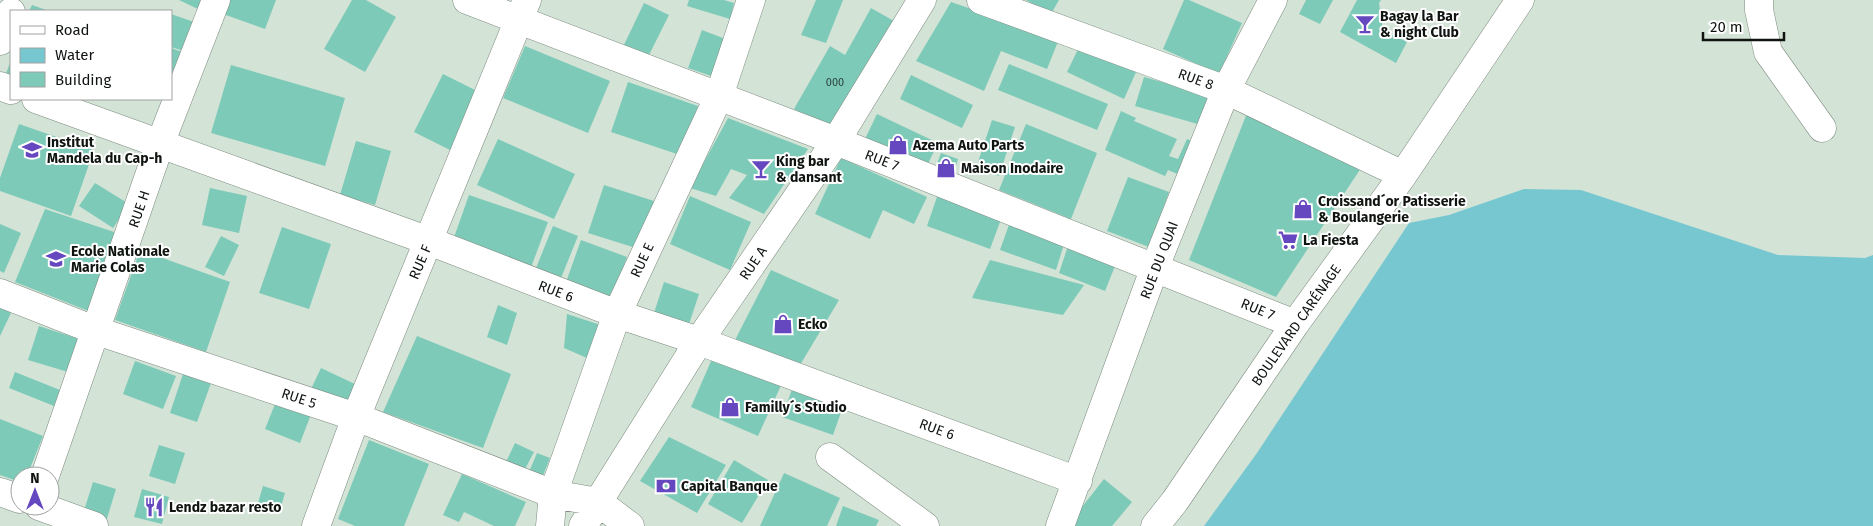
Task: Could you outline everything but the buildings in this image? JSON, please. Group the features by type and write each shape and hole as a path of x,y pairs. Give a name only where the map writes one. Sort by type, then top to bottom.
{"street":[{"name":"RUE H","path":"49,466 160,144 216,0"},
{"name":"RUE 7","path":"467,0 523,10 719,96 1295,324"},
{"name":"RUE E","path":"550,526 554,494 616,314 719,96 751,0"},
{"name":"RUE A","path":"583,526 699,341 836,141 922,0"},
{"name":"RUE 8","path":"981,0 1226,90 1402,175"},
{"name":"RUE DU QUAI","path":"1060,526 1155,267 1226,90 1273,0"},
{"name":"BOULEVARD CARÉNAGE","path":"1155,526 1175,501 1295,324 1402,175 1520,0"},
{"path":"1759,0 1759,10 1768,52 1822,128"},
{"name":"RUE F","path":"316,526 356,416 523,10"},
{"path":"0,41 10,15"},
{"name":"RUE 6","path":"39,100 429,241 616,314 699,341 1078,481"},
{"name":"RUE 5","path":"0,293 97,330 356,416 554,494 598,502"},
{"path":"830,457 926,526"},
{"path":"598,502 630,526"},
{"path":"60,514 94,526"}],"water":[{"path":"1524,189 1581,190 1778,255 1865,258 1873,255 1873,526 1204,526 1257,453 1409,223 1449,215"}],"place":[{"name":"Bagay la Bar & night Club","path":"1365,24"},
{"name":"Azema Auto Parts","path":"898,145"},
{"name":"Institut Mandela du Cap-h","path":"32,150"},
{"name":"Maison Inodaire","path":"946,168"},
{"name":"King bar & dansant","path":"761,169"},
{"name":"Croissand´or Patisserie & Boulangerie","path":"1303,209"},
{"name":"La Fiesta","path":"1288,240"},
{"name":"Ecole Nationale Marie Colas","path":"56,259"},
{"name":"Ecko","path":"783,324"},
{"name":"Familly´s Studio","path":"730,407"},
{"name":"Capital Banque","path":"666,486"},
{"name":"Lendz bazar resto","path":"154,507"}]}
